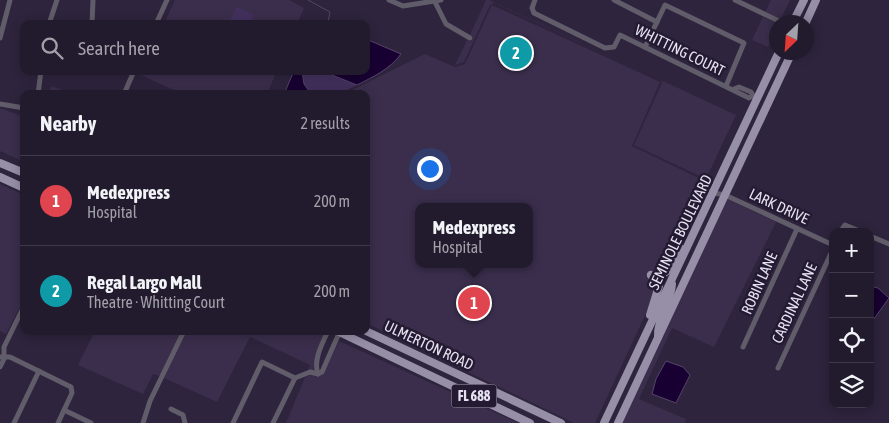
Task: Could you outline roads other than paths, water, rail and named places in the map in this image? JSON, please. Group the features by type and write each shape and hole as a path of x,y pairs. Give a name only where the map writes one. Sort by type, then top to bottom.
{"main road":[{"path":"796,15 804,0"},
{"path":"809,15 816,0"},
{"name":"SEMINOLE BOULEVARD","path":"604,423 714,193 755,97 775,60"},
{"name":"SEMINOLE BOULEVARD","path":"618,423 788,60"},
{"path":"0,163 20,172"},
{"path":"0,177 20,186"},
{"path":"636,356 659,290 659,282 651,275 660,276 667,273 700,220"},
{"path":"658,338 658,326 671,295 672,279"},
{"name":"ULMERTON ROAD","path":"370,332 561,423"},
{"name":"ULMERTON ROAD","path":"345,335 530,423"}],"street":[{"path":"0,38 10,0"},
{"path":"50,20 57,0"},
{"path":"92,0 92,20"},
{"path":"158,20 166,0"},
{"path":"389,0 402,6 438,1 446,24 470,38"},
{"name":"WHITTING COURT","path":"535,0 532,8 534,13 605,48 614,47 620,35 726,86 751,92 755,97"},
{"name":"WHITTING COURT","path":"614,0 657,22 665,5 744,43 726,86"},
{"path":"737,0 769,16"},
{"path":"645,47 657,22"},
{"path":"39,90 40,75"},
{"path":"126,90 132,75"},
{"path":"0,104 20,107"},
{"name":"LARK DRIVE","path":"714,193 725,195 829,243"},
{"name":"ROBIN LANE","path":"743,348 797,229"},
{"path":"874,238 889,244"},
{"name":"CARDINAL LANE","path":"778,368 829,259"},
{"path":"0,367 4,348 20,314"},
{"path":"143,423 148,407 182,335"},
{"path":"318,374 316,367 319,353 326,335"},
{"path":"318,374 322,372 338,335"},
{"path":"2,358 10,357 68,385 72,389 58,423"},
{"path":"233,423 262,362 295,378"},
{"path":"14,423 39,371"},
{"path":"273,423 295,378 310,372 318,374"},
{"path":"171,409 183,415 185,423"},
{"path":"64,410 91,423"}],"waterway":[{"path":"308,0 330,12 328,20"}],"place":[{"name":"Regal Largo Mall","path":"516,53"},
{"name":"Medexpress","path":"474,303"}]}
